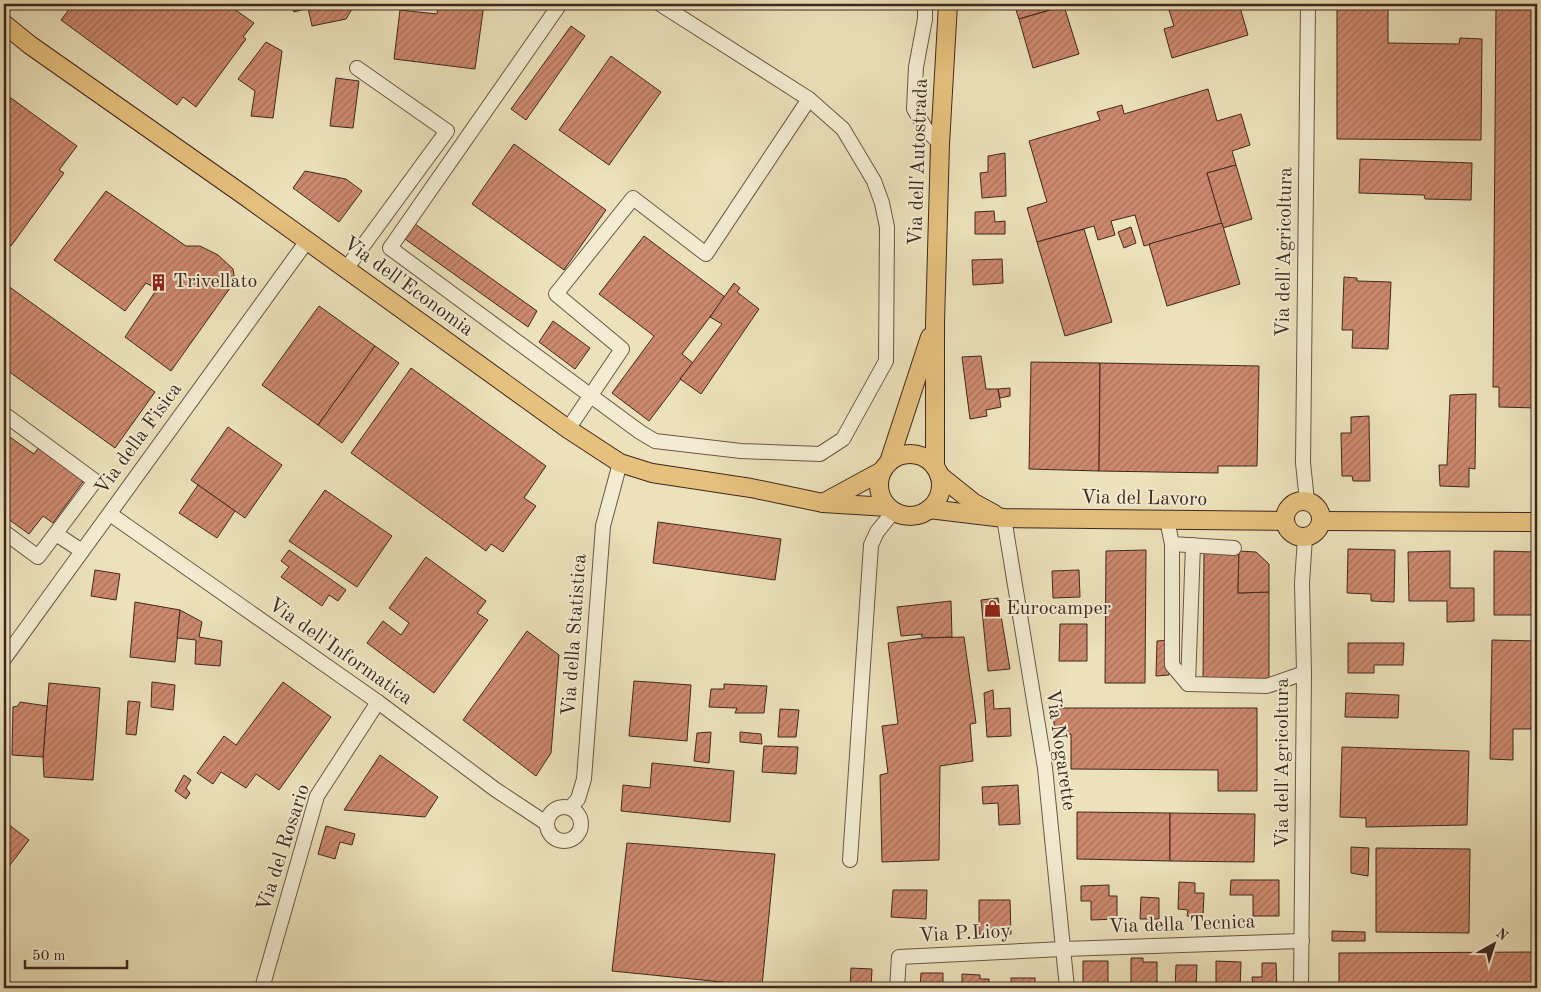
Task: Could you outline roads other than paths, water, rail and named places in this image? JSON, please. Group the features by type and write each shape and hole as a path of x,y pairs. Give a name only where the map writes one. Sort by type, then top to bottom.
{"main road":[{"name":"Via dell'Autostrada","path":"929,509 936,502 941,484 937,471 935,322 940,144 948,4"},
{"name":"Via dell'Economia","path":"4,24 30,45 568,429 620,463 652,473 751,488 823,502 891,509"},
{"name":"Via dell'Autostrada","path":"891,509 882,499 879,490 879,480 886,466 935,322"},
{"path":"823,502 886,466 898,456 918,455 928,459 937,471"},
{"name":"Via del Lavoro","path":"937,471 974,503 1004,518"},
{"path":"1306,501 1316,506 1319,510 1321,521 1314,534 1305,537 1293,535 1284,521 1290,506 1306,501"},
{"path":"891,509 903,515 912,516 929,509"},
{"name":"Via del Lavoro","path":"929,509 1004,518 1284,521"},
{"path":"1321,521 1537,522"}],"street":[{"path":"560,4 390,248 590,396 655,441 741,451 820,454 843,439 886,361 887,227 882,203 874,181 843,129 809,99 660,4"},
{"path":"925,4 925,19 916,67 914,109 926,129 940,144"},
{"name":"Via dell'Agricoltura","path":"1306,501 1303,463 1308,4"},
{"path":"346,269 447,131 357,68"},
{"path":"568,429 622,349 556,294 633,198 706,254 809,99"},
{"name":"Via della Fisica","path":"4,659 307,241"},
{"path":"4,414 95,481 38,558 4,532"},
{"name":"Via della Statistica","path":"570,808 578,799 584,779 603,526 620,463"},
{"path":"850,860 871,545 876,532 891,509"},
{"name":"Via dell'Informatica","path":"110,514 378,702 496,790 546,823"},
{"name":"Via Nogarette","path":"1004,518 1045,768 1067,988"},
{"path":"1167,520 1172,544 1172,665 1188,684 1267,686 1304,673"},
{"path":"56,534 82,552"},
{"name":"Via dell'Agricoltura","path":"1301,988 1304,673 1302,584 1305,537"},
{"path":"1172,544 1234,548"},
{"path":"1188,684 1193,545"},
{"name":"Via del Rosario","path":"262,988 317,796 378,702"},
{"path":"565,806 570,808 578,814 581,825 580,830 573,839 568,841 557,840 549,833 546,823 548,817 554,809 565,806"},
{"name":"Via della Tecnica","path":"1064,949 1302,941"},
{"name":"Via P.Lioy","path":"897,988 899,957 1064,949"}],"place":[{"name":"Trivellato","path":"159,282"},
{"name":"Eurocamper","path":"992,609"}]}
